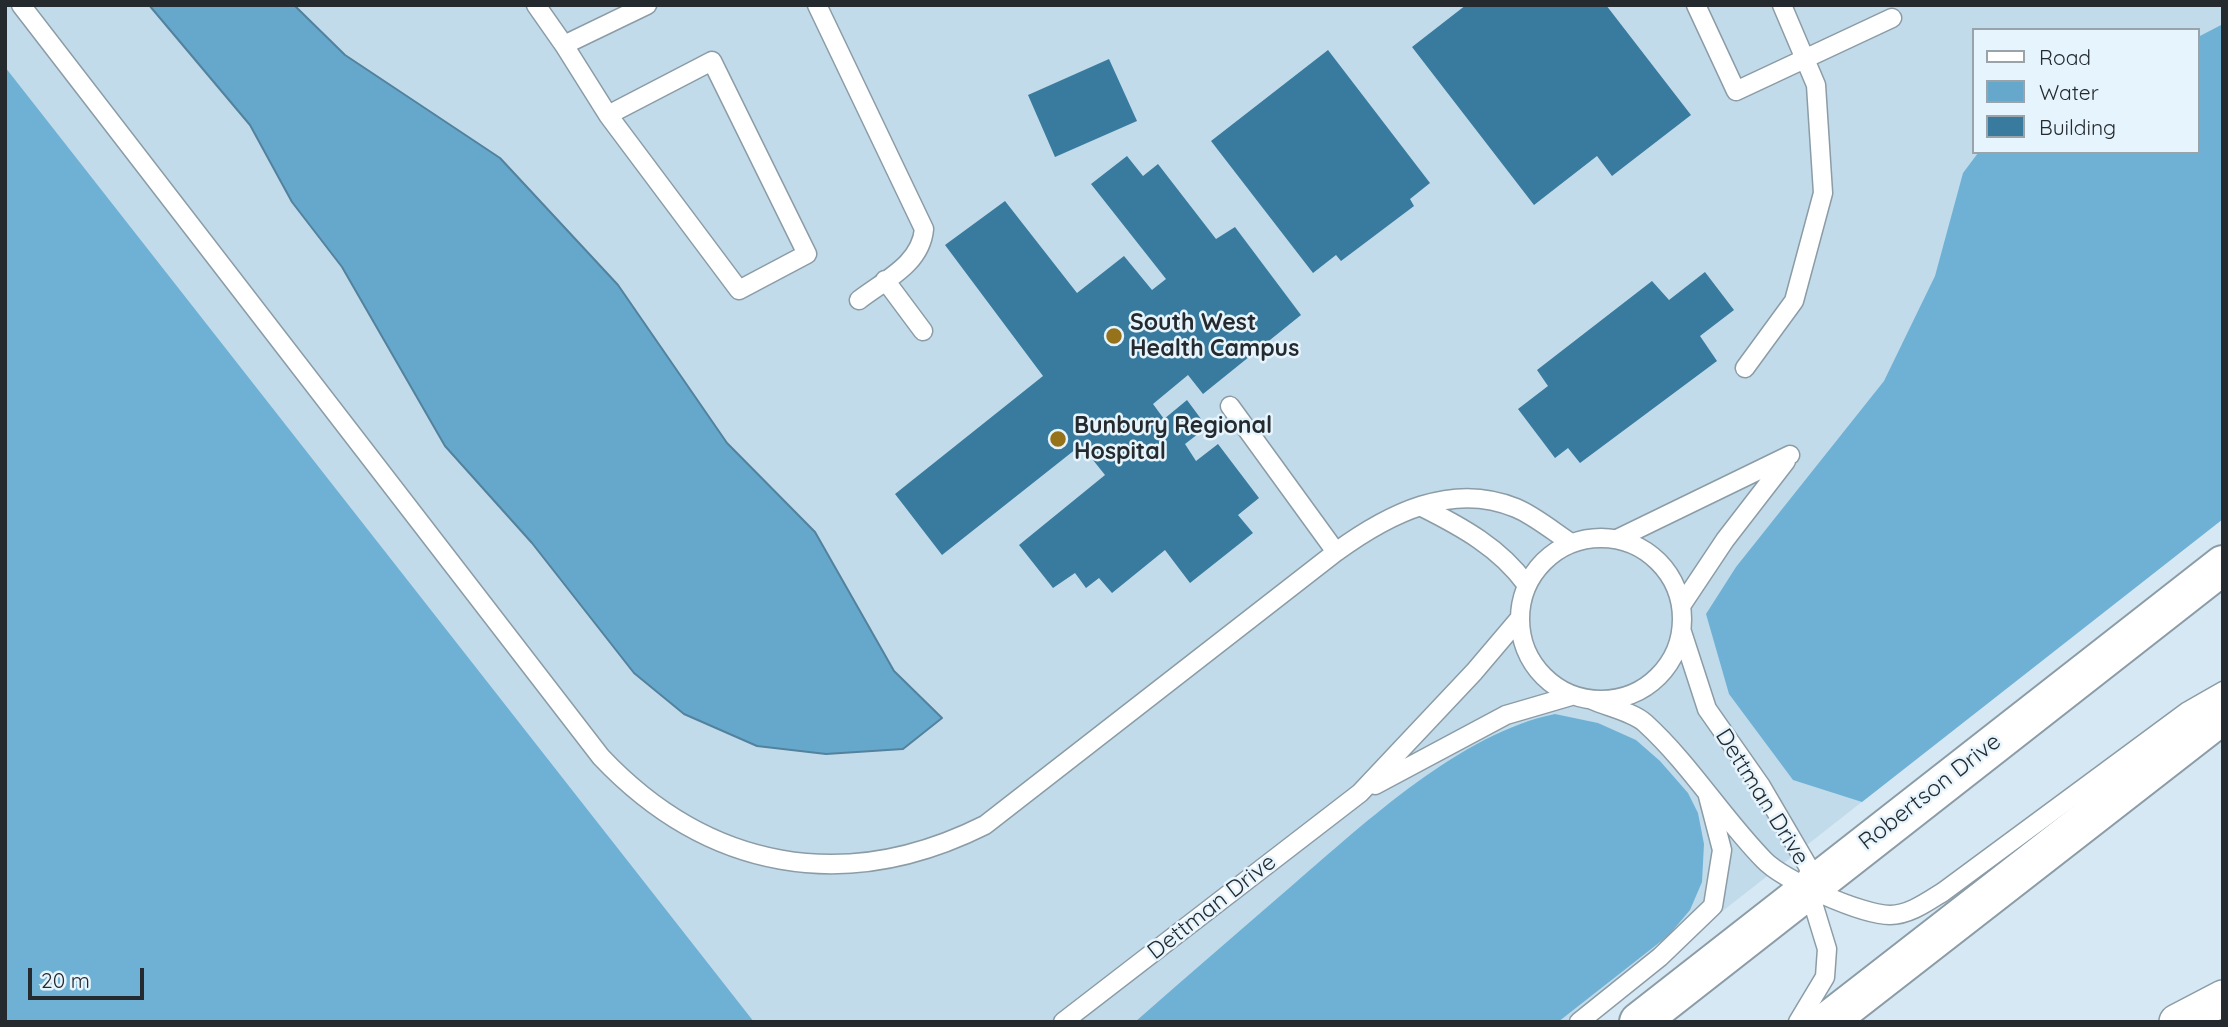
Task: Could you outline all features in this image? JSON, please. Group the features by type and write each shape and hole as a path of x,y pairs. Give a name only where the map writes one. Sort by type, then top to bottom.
{"highway":[{"name":"Robertson Drive","path":"1639,1022 1808,887 2223,565"},
{"path":"1827,1022 2223,714"}],"street":[{"path":"2177,1022 2223,998"}],"lane":[{"path":"21,5 601,757 629,786 664,813 702,836 746,851 789,861 835,865 910,856 948,844 985,825 1336,552 1390,516 1447,499 1480,498 1517,508 1572,543"},
{"path":"536,5 608,115 739,290 807,254 712,61 608,115"},
{"path":"564,45 647,5"},
{"path":"817,5 924,229 922,245 911,261 859,300"},
{"path":"1696,5 1736,91 1892,18"},
{"path":"1745,368 1794,301 1823,193 1816,85 1782,5"},
{"path":"885,280 923,331"},
{"path":"1230,406 1336,552"},
{"path":"1617,539 1790,455 1725,540 1681,606"},
{"path":"1422,507 1486,544 1511,563 1526,584"},
{"path":"1594,537 1617,539 1636,545 1666,569 1676,586 1681,606 1682,632 1674,655 1659,676 1640,691 1617,699 1592,701 1572,696 1550,684 1533,666 1522,644 1518,619 1526,584 1545,559 1572,543 1594,537"},
{"name":"Dettman Drive","path":"1063,1022 1360,793 1465,681 1518,619"},
{"name":"Dettman Drive","path":"1592,701 1643,721 1707,790 1766,863 1808,887 1809,868 1802,855 1761,786 1707,709 1682,632"},
{"path":"1808,887 1867,912 1891,915 1916,908 1943,892 2188,710 2223,691"},
{"name":"Dettman Drive","path":"1360,793 1506,715 1572,696"},
{"path":"1579,1022 1660,957 1713,906 1722,850 1707,790"},
{"path":"1798,1022 1825,976 1828,949 1808,887"}],"shaded area":[{"name":"South West Health Campus","path":"5,5 2223,5 2223,519 1581,1022 5,1022"},
{"path":"2223,24 2223,519 1862,802 1793,780 1729,694 1706,614 1736,567 1884,381 1935,276 1963,173 1977,154 2200,154 2200,36"},
{"path":"5,67 754,1022 5,1022"},
{"path":"1555,714 1598,723 1636,740 1660,761 1688,793 1698,813 1704,844 1702,882 1690,910 1669,935 1558,1022 1135,1022 1352,834 1416,783 1485,740 1520,724"}],"water":[{"path":"149,5 294,5 345,55 500,158 618,285 727,443 815,532 894,671 942,718 903,749 826,754 757,746 684,714 634,673 532,543 445,446 342,267 292,202 250,125"}],"building":[{"path":"1466,5 1606,5 1691,115 1612,176 1597,156 1534,205 1412,47"},
{"path":"1328,50 1430,183 1410,199 1414,206 1341,261 1336,255 1313,273 1211,141"},
{"path":"1109,59 1137,121 1055,157 1028,95"},
{"path":"1127,156 1143,176 1158,164 1216,239 1235,227 1301,315 1203,394 1188,375 1153,404 1164,419 1187,400 1207,427 1185,444 1196,461 1218,444 1259,498 1238,515 1253,533 1190,583 1165,550 1112,593 1099,578 1086,588 1075,573 1053,588 1019,545 1105,475 1081,445 942,555 895,494 1043,376 945,245 1005,201 1077,293 1124,256 1152,290 1166,279 1091,184"},
{"path":"1705,272 1734,310 1700,336 1717,361 1580,463 1568,448 1555,458 1518,409 1548,386 1537,370 1652,281 1669,300"}],"place":[{"name":"South West Health Campus","path":"1114,336"},
{"name":"Bunbury Regional Hospital","path":"1058,439"}]}
